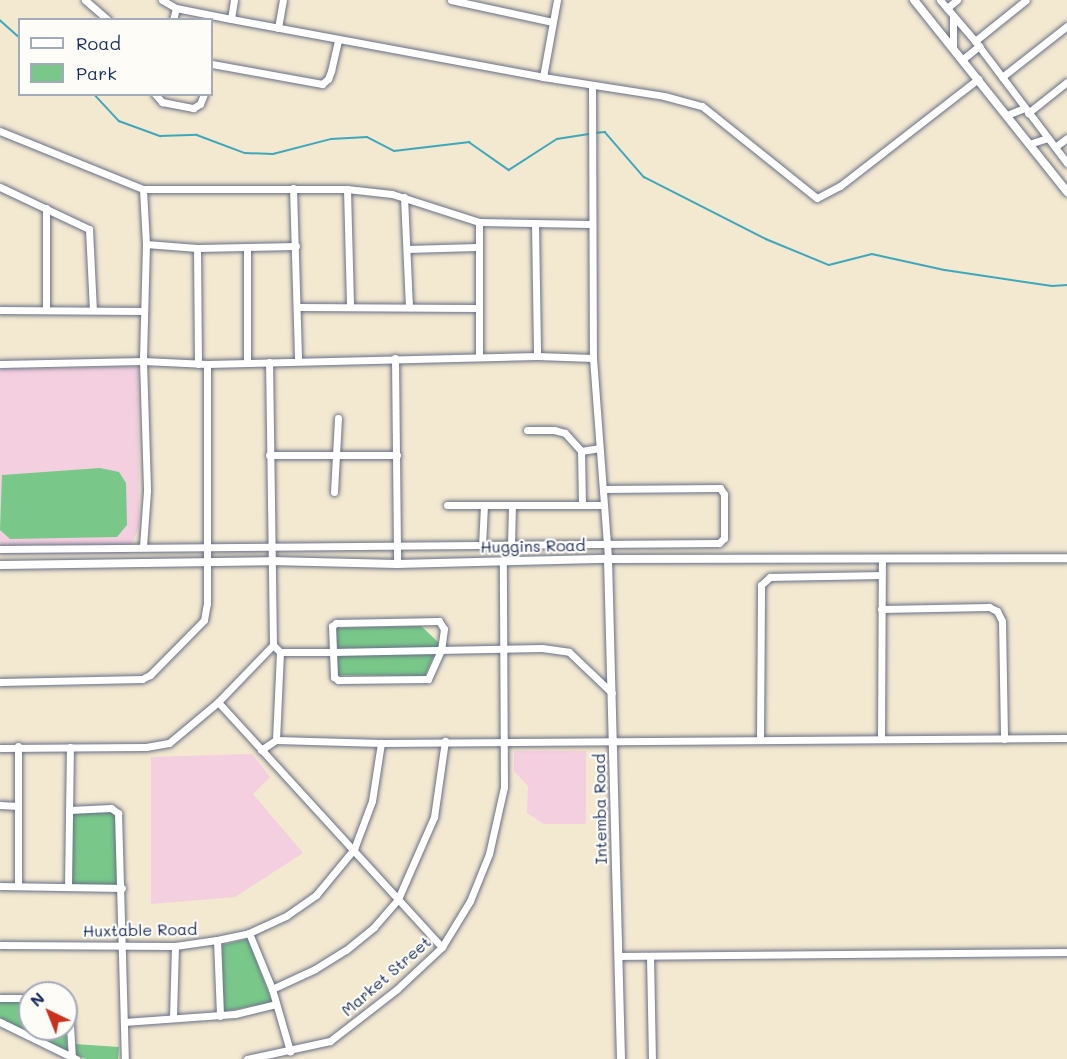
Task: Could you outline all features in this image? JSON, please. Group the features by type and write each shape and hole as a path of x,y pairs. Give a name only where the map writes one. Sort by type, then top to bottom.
{"street":[{"path":"85,0 106,18"},
{"path":"162,0 176,8 231,19 543,77 664,96 702,106 817,198 840,186 978,78"},
{"path":"231,19 234,0"},
{"path":"278,28 283,0"},
{"path":"451,0 482,3 553,22"},
{"path":"543,77 557,0"},
{"path":"914,0 1067,192"},
{"path":"940,0 977,43 1067,163"},
{"path":"947,8 957,0"},
{"path":"963,59 977,43 1026,0"},
{"path":"174,18 176,8"},
{"path":"952,46 953,16"},
{"path":"1002,77 1067,26"},
{"path":"213,64 322,84 332,71 338,40"},
{"path":"1007,115 1026,111 1067,82"},
{"path":"592,85 590,224 593,358 608,559"},
{"path":"157,96 162,102 193,108 200,104 203,96"},
{"path":"0,131 143,189 347,189 404,197 479,222 590,224"},
{"path":"1029,144 1048,138"},
{"path":"1055,147 1067,138"},
{"path":"0,187 89,229 93,310"},
{"path":"293,188 298,361"},
{"path":"143,189 146,244 143,361 147,491 143,547"},
{"path":"347,189 350,307"},
{"path":"404,197 409,307"},
{"path":"46,208 46,308"},
{"path":"479,222 477,248 479,357"},
{"path":"535,223 537,356"},
{"path":"146,244 197,248 296,246"},
{"path":"247,247 247,362"},
{"path":"0,682 135,681 150,675 204,620 208,563 197,248"},
{"path":"407,249 477,248"},
{"path":"297,307 477,308"},
{"path":"0,310 46,308 143,311"},
{"path":"0,364 143,361 202,364 537,356 593,358"},
{"path":"395,358 397,564"},
{"path":"269,362 270,561 273,645 280,652 542,648 568,652 612,693"},
{"path":"334,492 338,418"},
{"path":"527,430 554,430 565,433 581,451 582,504"},
{"path":"581,451 598,448"},
{"path":"269,455 397,455"},
{"path":"0,549 397,548 719,543 724,538 724,494 720,488 603,489"},
{"path":"447,505 603,505"},
{"path":"482,546 484,505"},
{"path":"511,546 512,505"},
{"name":"Huggins Road","path":"0,565 270,561 397,564 608,559 1067,558"},
{"name":"Intemba Road","path":"608,559 621,1059"},
{"path":"881,738 882,560"},
{"name":"Market Street","path":"247,1059 330,1041 397,989 442,947 470,901 489,854 504,787 503,562"},
{"path":"760,739 762,585 770,577 881,575"},
{"path":"881,609 989,607 998,611 1002,621 1004,739"},
{"path":"439,621 444,629 441,650 433,672 428,679 424,680 335,680 332,652 333,626 336,623 439,621"},
{"path":"0,748 162,745 186,731 218,702 273,645"},
{"path":"276,740 280,652"},
{"path":"218,702 442,947"},
{"path":"261,750 276,740 381,743 504,740 1067,738"},
{"path":"272,989 315,969 346,950 374,927 398,899 434,817 445,741"},
{"name":"Huxtable Road","path":"0,945 175,946 249,933 286,916 316,895 354,849 372,801 381,743"},
{"path":"18,746 18,886"},
{"path":"68,887 70,747"},
{"path":"0,806 18,806"},
{"path":"69,810 111,808 118,813 122,888 125,1059"},
{"path":"0,886 122,888"},
{"path":"249,933 272,989 290,1051"},
{"path":"217,940 220,1016"},
{"path":"173,1017 175,946"},
{"path":"618,956 1067,952"},
{"path":"650,956 652,1059"},
{"path":"0,998 18,998"},
{"path":"123,1022 173,1017 220,1016 276,1004"},
{"path":"0,1022 74,1058"},
{"path":"72,1041 74,1058"}],"shaded area":[{"path":"138,367 139,527 128,554 0,554 0,369"},
{"path":"514,751 586,751 586,824 544,824 527,813 528,786 514,771"},
{"path":"252,754 270,777 253,794 303,853 235,897 151,904 151,757"}],"green space":[{"path":"100,468 119,472 126,483 127,525 117,537 10,539 0,530 2,475"},
{"path":"421,626 439,643 425,676 337,675 336,628"},
{"path":"111,810 117,816 118,884 72,884 71,813"},
{"path":"248,939 272,1002 223,1012 222,945"},
{"path":"0,1001 18,1002 18,1027 0,1018"},
{"path":"47,1041 67,1041 67,1051"},
{"path":"75,1044 119,1047 118,1059 86,1059 76,1055"}],"waterway":[{"path":"0,20 18,36"},
{"path":"96,96 119,121 160,136 197,135 245,153 273,154 331,139 367,137 394,151 469,142 509,170 557,139 589,134"},
{"path":"594,133 605,132 644,177 766,239 829,265 872,254 945,270 1052,286 1067,285"}]}
